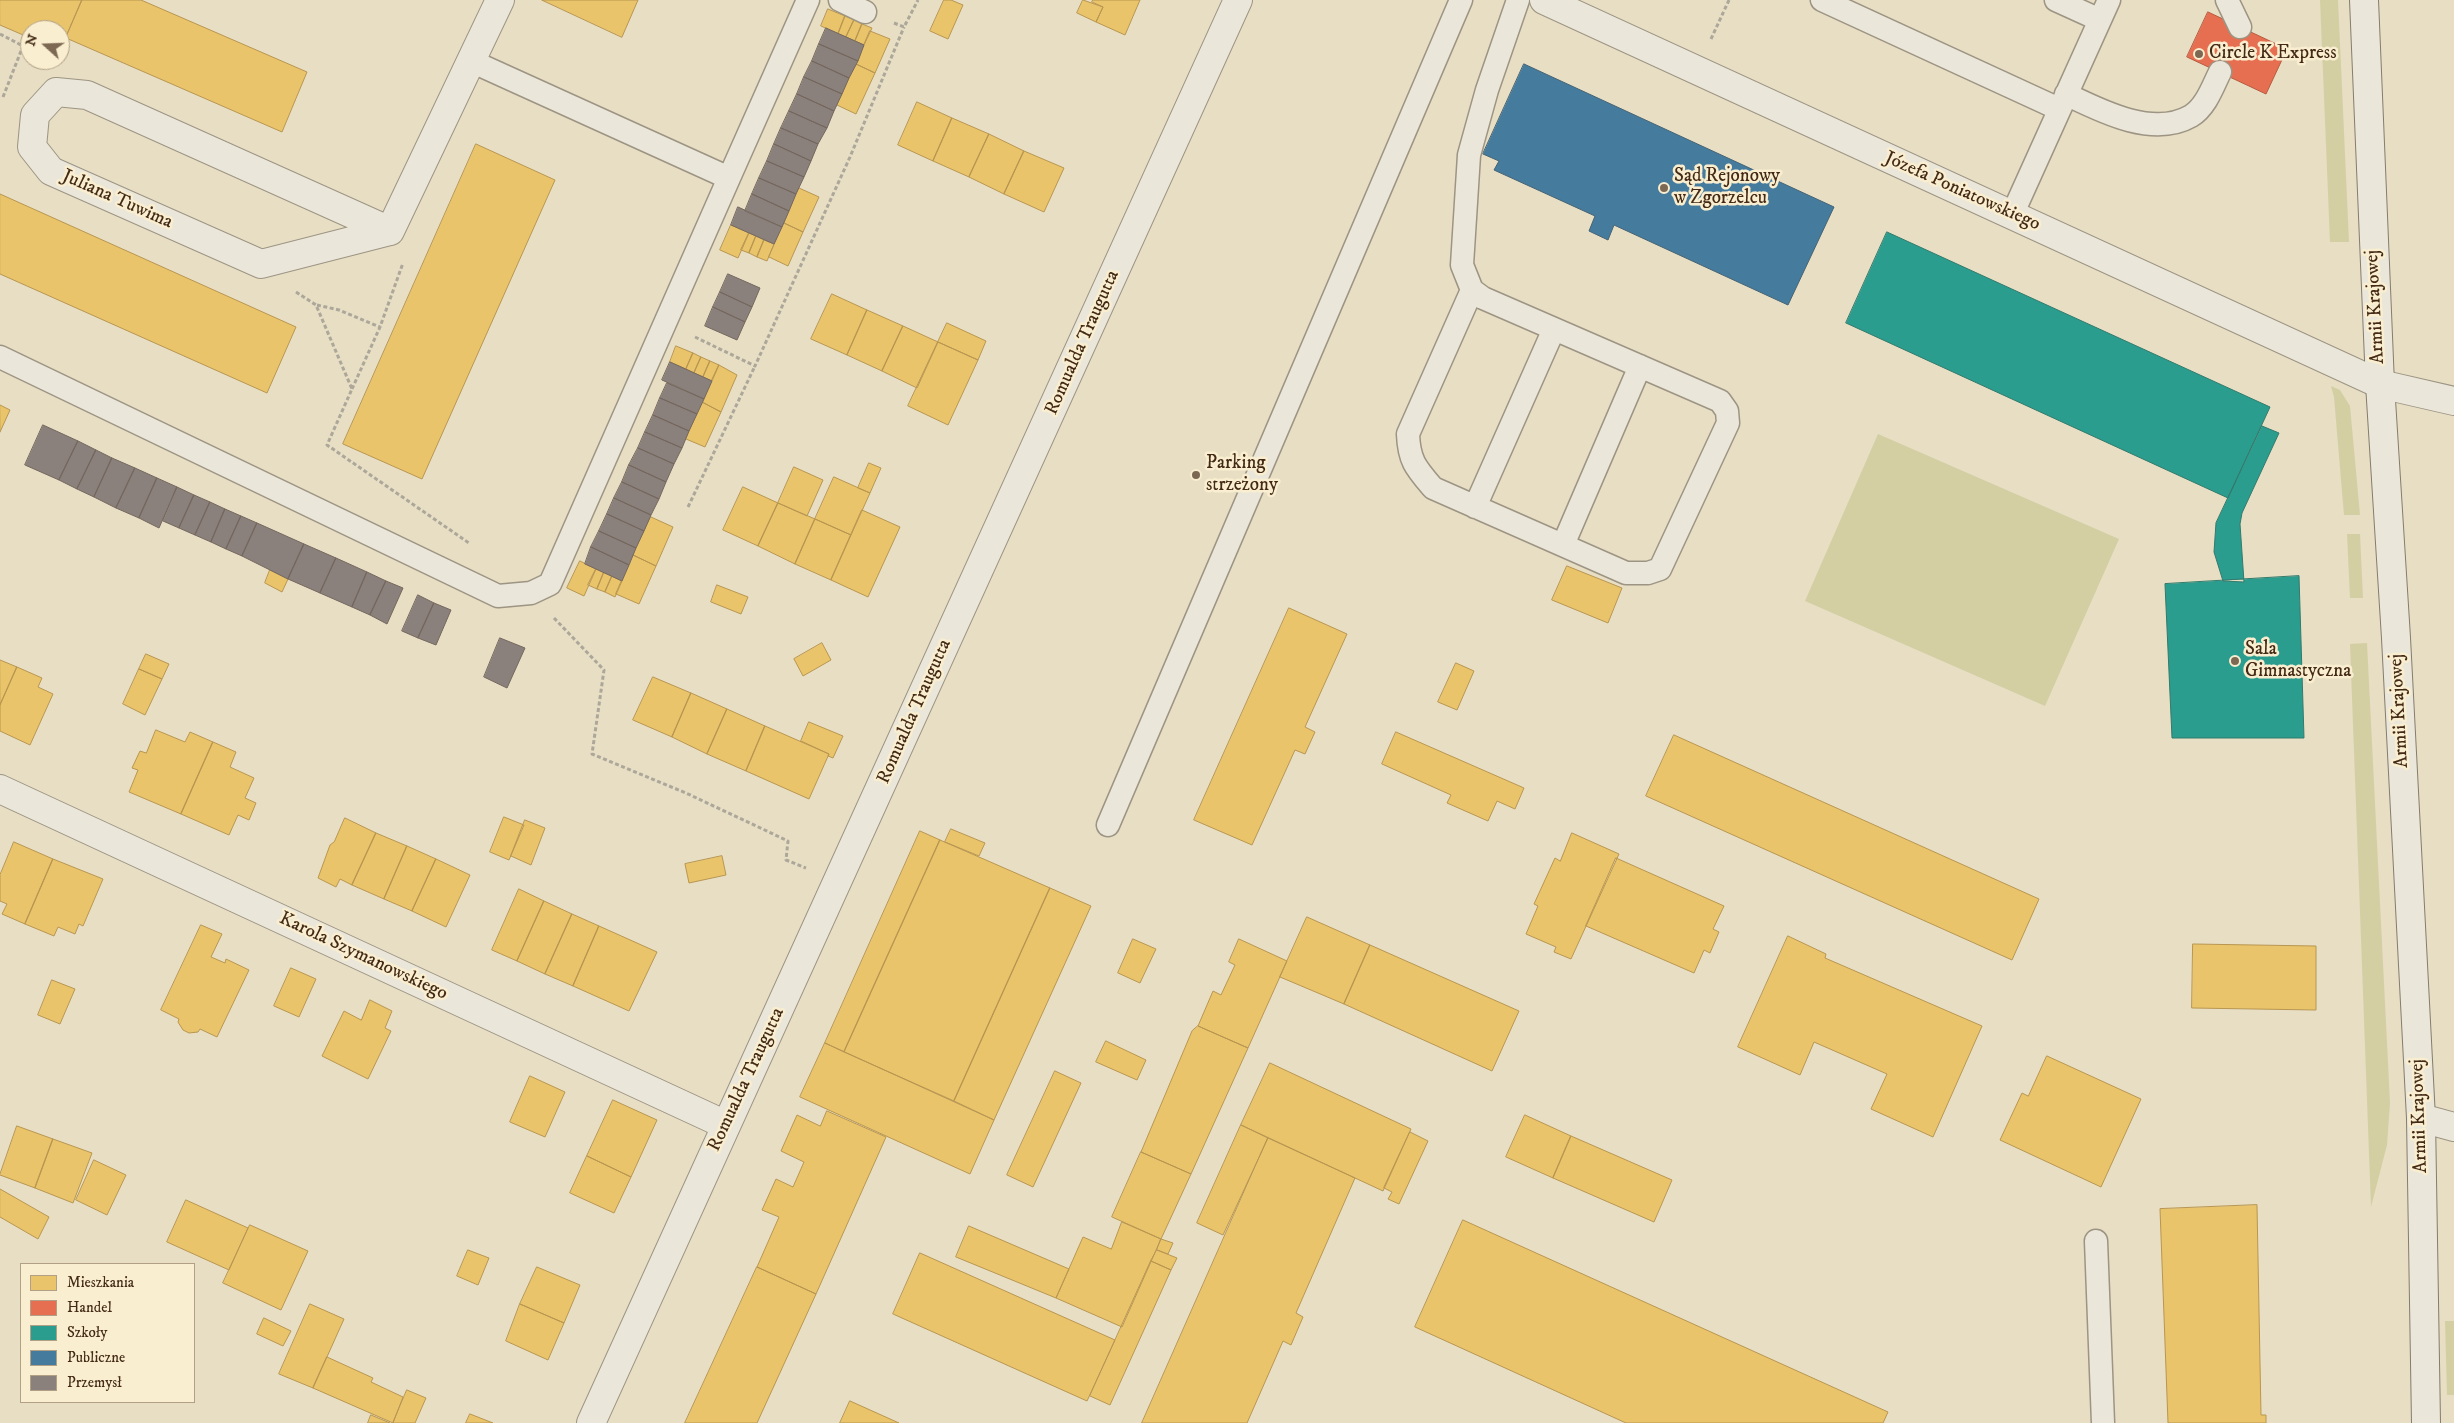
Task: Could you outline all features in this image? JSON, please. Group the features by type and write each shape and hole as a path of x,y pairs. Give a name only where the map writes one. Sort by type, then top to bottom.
{"street":[{"path":"390,231 500,0"},
{"name":"Romualda Traugutta","path":"591,1423 1238,0"},
{"name":"Józefa Poniatowskiego","path":"1544,0 2380,384 2454,401"},
{"name":"Armii Krajowej","path":"2364,0 2380,384 2396,638 2421,1118 2426,1423"},
{"name":"Juliana Tuwima","path":"56,92 87,95 390,231 260,264 51,171 32,147 35,115 56,92"},
{"name":"Karola Szymanowskiego","path":"0,789 726,1125"},
{"path":"2421,1118 2454,1127"}],"lane":[{"path":"0,358 498,596 531,593 550,584 808,0"},
{"path":"840,0 865,12"},
{"path":"1108,825 1461,0"},
{"path":"1472,290 1408,434 1408,454 1418,471 1433,488 1626,573 1648,573 1660,570 1728,423 1727,411 1720,401 1483,298 1472,290 1462,265 1469,155 1487,90 1518,0"},
{"path":"1822,0 2063,101 2097,108 2148,124 2169,124 2192,116 2209,96 2220,72"},
{"path":"2012,214 2104,10 2056,0"},
{"path":"2227,0 2240,27"},
{"path":"471,62 729,178"},
{"path":"1475,507 1554,329"},
{"path":"1563,545 1640,366"},
{"path":"2096,1242 2103,1423"}],"path":[{"path":"1710,40 1729,0"},
{"path":"688,507 755,366 850,157 904,27"},
{"path":"0,34 20,44"},
{"path":"2,102 5,87 20,53"},
{"path":"352,389 380,327 404,261 390,231"},
{"path":"316,305 339,310 380,327"},
{"path":"665,323 755,366"}],"shaded area":[{"path":"2320,0 2338,0 2349,242 2330,242"},
{"path":"2331,386 2340,390 2350,406 2360,515 2344,515 2334,397"},
{"path":"1878,434 2119,539 2045,706 1805,601"},
{"path":"2347,534 2360,534 2363,598 2350,598"},
{"path":"2367,643 2390,1103 2387,1145 2371,1207 2350,644"},
{"path":"2445,1321 2454,1321 2454,1395 2447,1395"}],"building: Mieszkania":[{"path":"0,0 82,0 70,27 70,20 20,20 20,34 0,25"},
{"path":"82,0 141,0 307,72 282,132 70,40 70,28"},
{"path":"542,0 638,0 622,37"},
{"path":"944,0 951,0 963,5 948,39 930,31"},
{"path":"1083,0 1103,7 1096,22 1077,13"},
{"path":"1093,0 1140,0 1125,35 1096,22 1103,7 1092,2"},
{"path":"828,9 845,16 838,34 821,26"},
{"path":"845,16 854,20 846,37 838,34"},
{"path":"854,20 862,24 855,41 846,37"},
{"path":"862,24 872,28 864,45 855,41"},
{"path":"870,31 890,39 875,73 856,64"},
{"path":"856,64 875,73 856,114 837,105"},
{"path":"917,102 952,118 933,161 898,145"},
{"path":"952,118 989,134 969,177 933,161"},
{"path":"989,134 1024,151 1004,194 969,177"},
{"path":"476,144 555,180 422,479 343,444"},
{"path":"1024,151 1064,168 1044,212 1004,194"},
{"path":"799,188 819,197 803,232 784,223"},
{"path":"0,194 296,327 267,393 0,274"},
{"path":"784,223 803,232 788,266 769,257"},
{"path":"731,225 749,233 738,258 720,250"},
{"path":"749,233 756,236 749,253 741,250"},
{"path":"756,236 764,240 757,257 749,253"},
{"path":"764,240 774,244 767,261 757,257"},
{"path":"832,294 867,310 847,355 811,339"},
{"path":"867,310 903,326 882,371 847,355"},
{"path":"947,323 986,341 978,360 938,342"},
{"path":"903,326 938,342 917,388 882,371"},
{"path":"938,342 978,360 948,425 908,406"},
{"path":"676,346 693,353 686,369 670,362"},
{"path":"693,353 701,357 694,373 686,369"},
{"path":"701,357 710,361 703,377 694,373"},
{"path":"710,361 719,365 712,381 703,377"},
{"path":"719,365 737,375 721,412 702,402"},
{"path":"702,402 721,412 705,447 686,439"},
{"path":"0,405 10,410 0,432"},
{"path":"869,463 881,468 870,493 858,488"},
{"path":"794,467 823,480 807,516 778,503"},
{"path":"834,477 870,493 851,535 815,519"},
{"path":"743,487 778,503 758,546 723,530"},
{"path":"778,503 815,519 795,564 758,546"},
{"path":"862,510 900,527 868,597 831,580"},
{"path":"651,517 673,527 656,566 633,555"},
{"path":"815,519 851,535 831,580 795,564"},
{"path":"633,555 656,566 639,604 616,594"},
{"path":"580,561 596,569 584,596 567,588"},
{"path":"1567,566 1622,588 1608,623 1552,600"},
{"path":"596,569 604,572 597,589 588,585"},
{"path":"270,570 288,579 282,592 265,583"},
{"path":"604,572 612,576 605,592 597,589"},
{"path":"612,576 622,581 615,597 605,592"},
{"path":"717,585 748,597 741,614 711,602"},
{"path":"1289,608 1347,634 1305,727 1315,732 1305,754 1295,750 1252,845 1194,820"},
{"path":"822,643 831,660 803,676 794,659"},
{"path":"146,654 169,664 162,679 139,669"},
{"path":"0,660 17,667 0,705"},
{"path":"1456,663 1474,671 1457,710 1438,702"},
{"path":"17,667 42,678 38,687 53,694 30,745 0,731 0,705"},
{"path":"139,669 162,679 145,715 123,704"},
{"path":"653,677 691,693 672,737 633,720"},
{"path":"691,693 727,709 707,754 672,737"},
{"path":"727,709 765,726 746,771 707,754"},
{"path":"809,722 843,736 833,758 828,756 829,754 801,741"},
{"path":"765,726 829,754 809,799 746,771"},
{"path":"156,730 185,742 190,732 213,742 181,814 129,792 138,770 132,768 140,751 146,753"},
{"path":"1396,732 1524,788 1515,809 1497,801 1488,821 1447,803 1451,795 1382,764"},
{"path":"1674,735 2039,899 2012,960 1646,796"},
{"path":"213,742 236,752 230,767 254,778 245,798 256,803 249,820 238,815 229,835 181,814"},
{"path":"504,817 524,825 509,860 490,852"},
{"path":"345,818 376,833 352,885 340,879 336,887 318,878 330,845 334,842"},
{"path":"525,820 545,828 531,865 511,856"},
{"path":"951,829 985,843 979,856 945,842"},
{"path":"920,831 940,840 844,1052 825,1043"},
{"path":"376,833 407,846 384,899 352,885"},
{"path":"1572,833 1619,854 1571,959 1554,952 1556,947 1526,934 1538,906 1534,904 1555,858 1560,861"},
{"path":"940,840 1050,888 954,1101 844,1052"},
{"path":"14,842 53,859 25,924 2,914 7,904 0,901 0,875"},
{"path":"407,846 436,859 412,911 384,899"},
{"path":"722,856 726,875 689,883 685,864"},
{"path":"1616,858 1724,906 1713,929 1719,932 1710,953 1704,950 1694,973 1586,926"},
{"path":"53,859 103,879 83,926 79,924 75,934 58,927 54,936 25,924"},
{"path":"436,859 470,875 446,927 412,911"},
{"path":"1050,888 1091,906 994,1120 954,1101"},
{"path":"519,889 544,901 517,961 492,950"},
{"path":"544,901 572,914 545,974 517,961"},
{"path":"572,914 599,926 573,986 545,974"},
{"path":"1307,917 1370,945 1344,1004 1280,977"},
{"path":"201,925 222,934 211,957 225,963 226,959 249,970 217,1037 200,1029 198,1032 189,1033 183,1030 178,1022 179,1019 161,1010"},
{"path":"599,926 657,952 629,1011 573,986"},
{"path":"1788,936 1826,954 1825,958 1982,1026 1933,1137 1871,1109 1887,1074 1814,1042 1800,1075 1738,1047"},
{"path":"1133,939 1156,949 1140,983 1118,973"},
{"path":"1239,939 1287,961 1248,1048 1198,1026 1213,991 1221,995 1235,965 1229,962"},
{"path":"2193,944 2316,946 2316,1010 2192,1008"},
{"path":"1370,945 1519,1011 1492,1071 1344,1004"},
{"path":"291,968 316,979 299,1017 274,1006"},
{"path":"52,980 75,989 60,1024 38,1015"},
{"path":"370,1000 392,1011 385,1028 391,1031 368,1079 322,1056 344,1011 361,1020"},
{"path":"1198,1026 1248,1048 1191,1174 1141,1152 1192,1031"},
{"path":"1106,1041 1146,1060 1137,1080 1096,1062"},
{"path":"825,1043 994,1120 970,1174 800,1097"},
{"path":"2047,1056 2141,1099 2101,1187 2000,1140 2022,1093 2028,1096"},
{"path":"1270,1063 1411,1129 1383,1191 1241,1125"},
{"path":"1055,1071 1081,1083 1033,1187 1007,1175"},
{"path":"530,1076 565,1092 545,1137 510,1122"},
{"path":"613,1100 657,1120 631,1177 587,1156"},
{"path":"827,1111 886,1137 816,1294 757,1267 779,1217 762,1210 776,1179 793,1187 804,1162 781,1151 797,1115 820,1126"},
{"path":"1525,1115 1571,1136 1553,1178 1506,1157"},
{"path":"1241,1125 1268,1138 1223,1235 1197,1223"},
{"path":"17,1126 53,1139 35,1188 0,1175"},
{"path":"1410,1132 1428,1141 1399,1204 1388,1199 1392,1192 1384,1188"},
{"path":"1571,1136 1672,1180 1654,1222 1553,1178"},
{"path":"1268,1138 1355,1178 1296,1313 1303,1317 1291,1345 1283,1341 1247,1423 1142,1423"},
{"path":"53,1139 92,1153 73,1203 35,1188"},
{"path":"1141,1152 1191,1174 1161,1239 1112,1217"},
{"path":"587,1156 631,1177 614,1213 570,1193"},
{"path":"94,1160 126,1175 107,1215 76,1200"},
{"path":"0,1189 49,1217 38,1239 0,1217"},
{"path":"186,1200 248,1228 229,1270 167,1242"},
{"path":"2257,1205 2261,1415 2266,1415 2266,1423 2168,1423 2160,1209"},
{"path":"1463,1220 1888,1412 1883,1423 1626,1423 1415,1327"},
{"path":"1122,1222 1161,1239 1122,1327 1056,1298 1083,1237 1111,1249"},
{"path":"250,1225 308,1251 281,1310 223,1283"},
{"path":"969,1226 1069,1269 1056,1298 956,1257"},
{"path":"1161,1239 1173,1243 1168,1254 1157,1250"},
{"path":"468,1250 489,1258 478,1285 457,1276"},
{"path":"1157,1250 1177,1258 1171,1270 1151,1261"},
{"path":"920,1253 1115,1340 1087,1401 893,1314"},
{"path":"1151,1261 1171,1270 1110,1405 1090,1396"},
{"path":"537,1267 580,1285 564,1323 520,1304"},
{"path":"757,1267 816,1294 757,1423 685,1423"},
{"path":"310,1304 344,1319 313,1388 279,1374"},
{"path":"520,1304 564,1323 548,1360 506,1341"},
{"path":"264,1318 291,1331 283,1346 257,1334"},
{"path":"327,1357 373,1378 371,1382 403,1397 393,1423 313,1388"},
{"path":"407,1390 426,1398 415,1423 393,1423"},
{"path":"850,1401 899,1423 840,1423"},
{"path":"470,1414 493,1423 466,1423"},
{"path":"371,1415 390,1423 368,1423"}],"building: Handel":[{"path":"2208,12 2287,49 2266,94 2187,57"}],"building: Szkoły":[{"path":"1887,232 2270,407 2228,498 1846,323"},
{"path":"2262,426 2279,433 2242,513 2240,524 2244,582 2223,581 2214,552 2216,523"},
{"name":"Sala Gimnastyczna","path":"2299,576 2304,738 2172,738 2165,584"}],"building: Publiczne":[{"name":"Sąd Rejonowy w Zgorzelcu","path":"1524,64 1834,207 1788,305 1614,225 1608,240 1589,231 1595,216 1494,170 1499,161 1483,154"}],"building: Przemysł":[{"path":"826,28 864,45 858,61 819,44"},
{"path":"819,44 858,61 849,78 812,61"},
{"path":"812,61 849,78 842,94 804,77"},
{"path":"804,77 842,94 834,111 797,94"},
{"path":"797,94 834,111 827,128 789,111"},
{"path":"789,111 827,128 818,144 781,128"},
{"path":"781,128 818,144 811,161 774,144"},
{"path":"774,144 811,161 804,177 767,161"},
{"path":"767,161 804,177 796,194 759,178"},
{"path":"759,178 796,194 789,211 752,194"},
{"path":"752,194 789,211 782,227 745,211"},
{"path":"738,207 782,227 774,244 731,225"},
{"path":"728,274 760,288 752,307 720,292"},
{"path":"720,292 752,307 745,322 713,307"},
{"path":"713,307 745,322 737,340 705,326"},
{"path":"670,362 712,381 704,399 662,380"},
{"path":"667,383 704,399 697,414 660,398"},
{"path":"660,398 697,414 689,431 653,415"},
{"path":"653,415 689,431 682,448 645,432"},
{"path":"43,425 78,441 59,480 25,465"},
{"path":"645,432 682,448 674,464 638,448"},
{"path":"78,441 96,450 77,489 59,480"},
{"path":"638,448 674,464 666,482 629,465"},
{"path":"96,450 112,458 94,497 77,489"},
{"path":"112,458 135,468 116,508 94,497"},
{"path":"629,465 666,482 659,499 622,482"},
{"path":"135,468 157,478 139,518 116,508"},
{"path":"157,478 177,487 159,528 139,518"},
{"path":"622,482 659,499 651,515 614,498"},
{"path":"177,487 194,495 179,528 163,521"},
{"path":"194,495 210,502 195,535 179,528"},
{"path":"614,498 651,515 644,531 607,514"},
{"path":"210,502 225,509 211,542 195,535"},
{"path":"225,509 241,516 226,549 211,542"},
{"path":"607,514 644,531 636,548 599,531"},
{"path":"241,516 257,523 242,556 226,549"},
{"path":"257,523 304,544 288,579 242,556"},
{"path":"599,531 636,548 629,565 591,547"},
{"path":"304,544 336,558 320,593 288,579"},
{"path":"591,547 629,565 622,581 585,564"},
{"path":"336,558 367,572 352,607 320,593"},
{"path":"367,572 386,581 370,615 352,607"},
{"path":"386,581 403,588 387,624 370,615"},
{"path":"418,595 434,603 418,638 402,631"},
{"path":"434,603 451,610 436,645 418,638"},
{"path":"500,638 525,648 507,688 484,677"}],"place":[{"name":"Circle K Express","path":"2199,54"},
{"name":"Sąd Rejonowy w Zgorzelcu","path":"1664,188"},
{"name":"Parking strzeżony","path":"1196,475"},
{"name":"Sala Gimnastyczna","path":"2235,661"}]}
